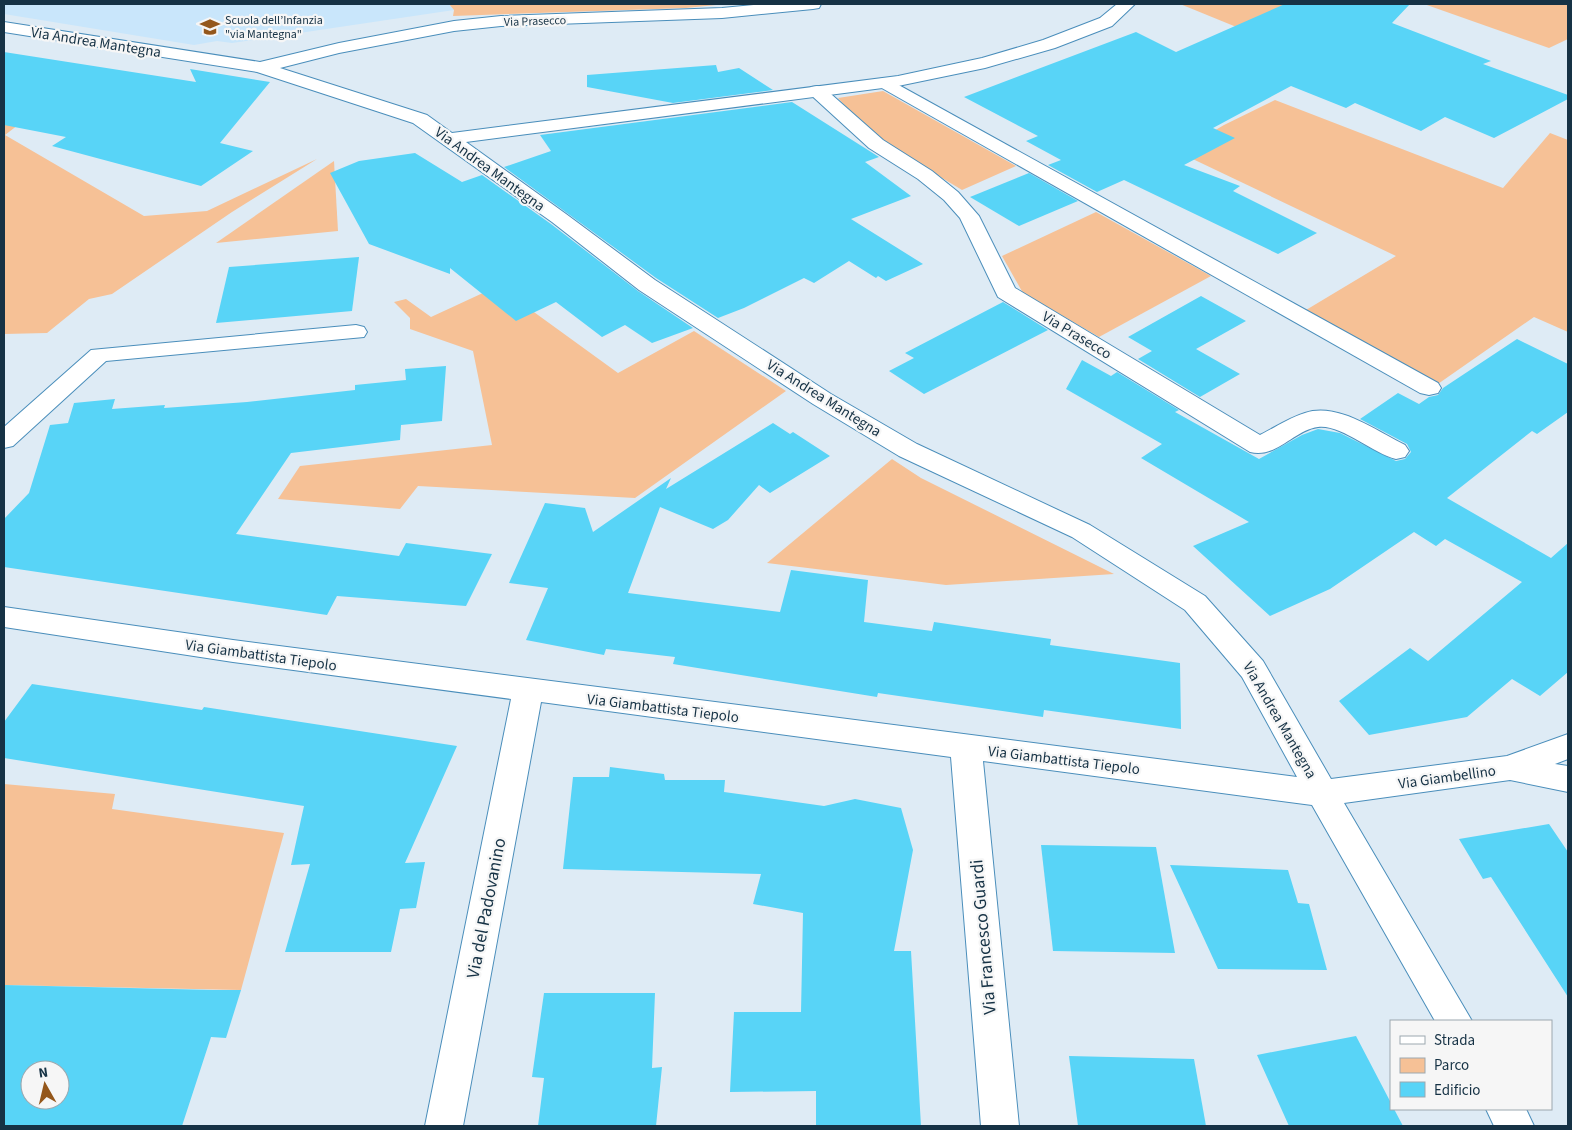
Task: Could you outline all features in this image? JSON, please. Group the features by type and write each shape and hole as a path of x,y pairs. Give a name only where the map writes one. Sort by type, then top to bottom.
{"street":[{"name":"Via Prasecco","path":"260,67 339,48 454,26 501,21 722,14 814,4"},
{"path":"448,139 886,83 985,63 1049,44 1106,22 1127,4"},
{"name":"Via Andrea Mantegna","path":"4,27 260,67 382,105 420,119 647,285 822,399 908,450 1081,531 1195,603 1254,668 1322,793 1453,1020"},
{"path":"886,83 1429,388"},
{"name":"Via Prasecco","path":"817,91 876,144 925,175 950,196 969,216 1006,292 1259,446 1312,420 1335,420 1396,451"},
{"path":"4,440 99,355 356,332"},
{"name":"Via Giambattista Tiepolo","path":"4,618 233,651 1322,793"},
{"name":"Via del Padovanino","path":"444,1126 528,690"},
{"name":"Via Giambellino","path":"1322,793 1509,768 1568,746"},
{"name":"Via Francesco Guardi","path":"966,747 1000,1126"},
{"path":"1509,768 1568,779"},
{"path":"1505,1110 1515,1126"}],"shaded area":[{"name":"Scuola dell’Infanzia \"via Mantegna\"","path":"4,4 449,4 454,10 232,43 217,41 194,45 4,14"}],"green space":[{"path":"449,4 726,4 686,8 453,16 454,10"},
{"path":"1180,4 1303,4 1379,33 1322,62"},
{"path":"1424,4 1568,4 1568,39 1549,48"},
{"path":"883,91 1016,166 962,190 871,135 838,98"},
{"path":"1275,100 1503,188 1550,133 1568,140 1568,332 1534,317 1435,386 1306,310 1396,256 1178,152 1224,125"},
{"path":"4,116 27,118 5,135 144,216 207,211 317,159 232,212 112,294 89,299 47,333 4,334"},
{"path":"334,161 338,231 216,243"},
{"path":"1096,212 1211,276 1099,337 1023,293 1002,256"},
{"path":"498,286 618,373 694,331 786,391 635,498 418,486 400,509 278,499 300,466 492,445 473,351 410,329 410,318 394,302 406,299 431,317"},
{"path":"892,459 921,478 1114,574 946,585 767,563"},
{"path":"4,784 115,794 112,809 284,833 241,990 4,985"}],"building":[{"path":"1285,4 1410,4 1392,23 1491,61 1483,64 1568,95 1568,99 1494,138 1445,117 1421,131 1355,103 1346,108 1291,86 1213,128 1235,138 1184,165 1240,186 1233,191 1317,233 1278,254 1124,180 1097,192 1048,165 1061,160 1026,141 1038,136 964,97 1136,32 1176,52"},
{"path":"4,52 196,82 190,69 270,82 220,143 253,151 201,186 52,146 66,137 4,125"},
{"path":"716,65 718,72 739,68 773,90 673,103 587,87 587,75"},
{"path":"792,102 879,157 865,162 911,196 851,219 923,264 886,281 878,276 876,278 849,261 814,283 804,278 744,308 718,318 656,278 504,167 551,151 540,135"},
{"path":"415,153 462,182 482,175 551,224 638,291 693,328 652,343 625,325 602,337 556,302 516,321 450,268 450,274 369,244 330,173 359,161"},
{"path":"1029,173 1078,201 1019,226 970,197"},
{"path":"359,257 352,311 216,323 229,267"},
{"path":"1201,296 1246,321 1196,349 1240,374 1200,397 1138,359 1152,351 1128,337"},
{"path":"1003,302 1048,330 924,394 889,371 914,358 905,353"},
{"path":"1517,339 1568,364 1568,412 1537,434 1532,431 1447,498 1551,558 1568,543 1568,672 1540,696 1512,679 1467,717 1369,735 1339,701 1410,648 1428,661 1522,582 1445,539 1436,546 1414,532 1330,589 1270,616 1193,546 1249,522 1141,458 1162,444 1066,389 1082,360 1111,376 1117,372 1179,410 1175,412 1259,459 1302,435 1318,429 1340,433 1396,461 1405,459 1411,452 1407,444 1360,419 1398,393 1419,404 1429,397 1438,395 1443,388"},
{"path":"446,366 442,421 401,425 400,440 291,453 236,534 399,556 406,543 492,554 466,606 337,596 327,615 4,567 4,519 29,493 50,425 68,423 74,403 115,399 112,409 165,405 164,408 247,402 355,390 355,385 406,380 405,369"},
{"path":"773,423 790,434 793,432 830,456 770,493 759,485 728,520 713,529 660,507 628,593 780,612 791,570 868,580 864,622 932,631 934,622 1051,639 1050,645 1180,663 1181,729 1044,710 1043,717 878,693 877,697 673,664 675,657 606,649 604,655 526,640 548,588 509,583 545,503 585,508 593,532 671,478 666,489"},
{"path":"32,684 202,710 204,707 457,746 405,863 425,862 416,908 400,909 391,952 285,952 310,864 291,865 304,806 4,758 4,722"},
{"path":"610,767 664,774 665,780 725,780 724,792 824,806 855,799 901,808 913,850 894,951 911,951 921,1126 816,1126 816,1091 730,1092 734,1012 801,1012 803,913 753,904 761,874 563,869 573,777 609,777"},
{"path":"1549,824 1568,852 1568,997 1491,877 1483,879 1459,839"},
{"path":"1041,845 1156,847 1175,953 1053,951"},
{"path":"1170,865 1288,870 1298,903 1309,904 1327,970 1218,969"},
{"path":"4,985 241,990 226,1038 211,1037 182,1126 4,1126"},
{"path":"544,993 655,993 652,1068 662,1067 656,1126 538,1126 544,1078 532,1077"},
{"path":"1356,1036 1390,1101 1390,1110 1395,1110 1403,1126 1289,1126 1257,1055"},
{"path":"1069,1056 1194,1059 1206,1126 1078,1126"}],"place":[{"name":"Scuola dell’Infanzia \"via Mantegna\"","path":"210,27"}]}
